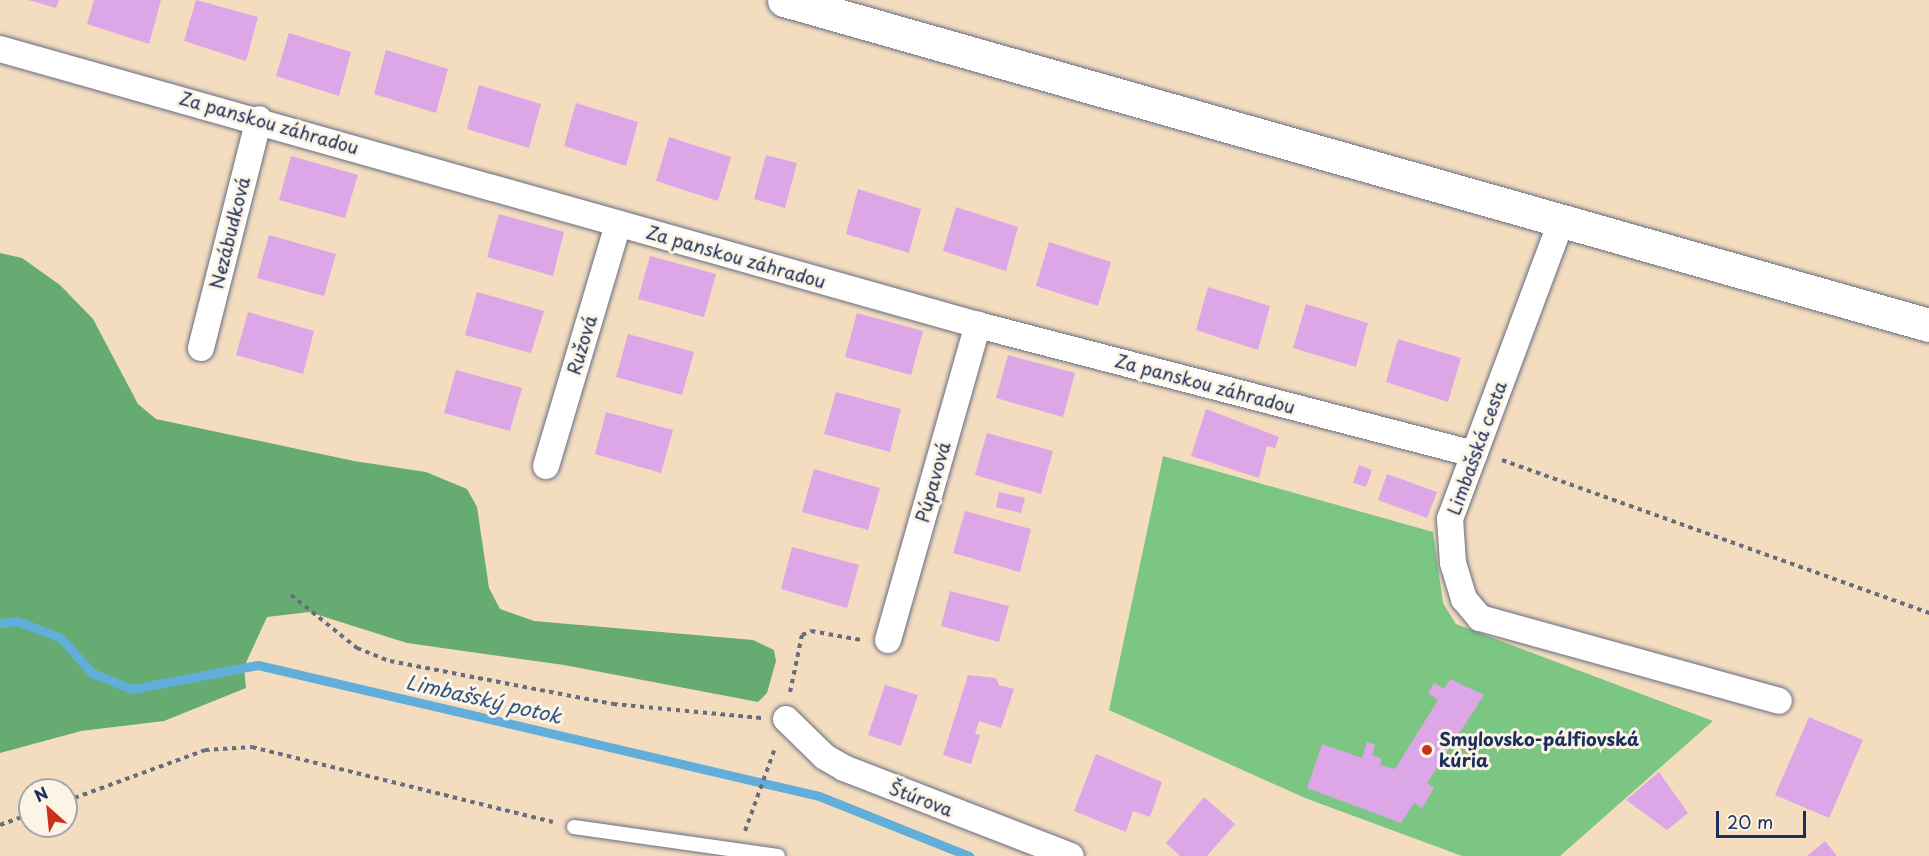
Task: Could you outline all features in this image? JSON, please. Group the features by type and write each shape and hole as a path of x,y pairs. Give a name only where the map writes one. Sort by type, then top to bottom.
{"street":[{"path":"784,0 1929,325"},
{"name":"Za panskou záhradou","path":"0,49 260,119 618,224 978,325 1475,452"},
{"name":"Nezábudková","path":"201,348 260,119"},
{"name":"Limbašská cesta","path":"1561,222 1450,519 1453,563 1464,599 1480,618 1779,701"},
{"name":"Ružová","path":"546,466 618,224"},
{"name":"Púpavová","path":"888,640 978,325"},
{"name":"Štúrova","path":"786,719 825,757 844,768 1071,856"}],"lane":[{"path":"574,827 778,856"}],"path":[{"path":"1475,452 1929,613"},
{"path":"291,595 357,648 390,661 613,704 786,719"},
{"path":"749,822 786,719 802,635 811,632 868,641 888,640"},
{"path":"78,797 205,750 252,747 574,827"},
{"path":"0,825 18,818"}],"green space":[{"path":"0,253 22,258 60,285 93,319 138,404 156,419 354,461 426,472 467,489 477,507 489,588 500,609 534,621 753,640 774,650 776,661 767,693 758,702 564,665 407,643 309,612 267,617 244,667 246,688 164,721 81,731 0,753"},
{"path":"1163,456 1433,532 1443,603 1456,624 1713,721 1560,856 1462,856 1305,798 1109,710"}],"building":[{"path":"28,0 59,0 56,8"},
{"path":"94,0 161,0 149,44 87,24"},
{"path":"196,0 258,17 246,61 184,41"},
{"path":"289,33 351,52 339,96 276,76"},
{"path":"386,50 448,69 436,113 374,94"},
{"path":"479,85 541,104 529,148 467,129"},
{"path":"576,103 638,122 626,166 564,146"},
{"path":"669,137 731,157 718,201 656,181"},
{"path":"766,155 797,163 785,208 754,199"},
{"path":"291,156 358,175 345,218 279,200"},
{"path":"858,189 921,209 909,253 846,234"},
{"path":"956,207 1018,227 1006,271 943,251"},
{"path":"499,214 564,232 553,276 487,257"},
{"path":"269,235 336,254 324,296 257,278"},
{"path":"1049,242 1111,262 1098,306 1036,286"},
{"path":"650,256 716,274 704,317 638,299"},
{"path":"1208,287 1270,306 1258,350 1196,330"},
{"path":"477,292 544,311 531,353 465,335"},
{"path":"1306,304 1368,323 1356,367 1293,348"},
{"path":"248,312 314,331 303,374 236,355"},
{"path":"857,313 923,331 911,375 845,357"},
{"path":"628,334 694,352 682,395 616,377"},
{"path":"1398,339 1461,358 1448,402 1386,382"},
{"path":"1008,355 1075,373 1063,417 996,398"},
{"path":"456,370 522,388 510,431 444,413"},
{"path":"836,392 901,409 890,452 824,434"},
{"path":"1206,409 1279,437 1275,448 1267,446 1259,478 1191,456"},
{"path":"606,412 673,430 661,473 595,454"},
{"path":"987,433 1053,451 1041,494 975,475"},
{"path":"1359,465 1372,470 1366,487 1353,483"},
{"path":"814,469 880,488 868,530 802,512"},
{"path":"1387,474 1437,492 1427,518 1378,500"},
{"path":"999,492 1025,498 1021,513 996,507"},
{"path":"965,511 1031,529 1020,572 953,553"},
{"path":"792,547 859,565 847,608 781,589"},
{"path":"950,591 1009,606 999,642 941,626"},
{"path":"968,675 996,678 999,685 1014,689 1001,728 979,721 975,734 980,735 971,764 943,755"},
{"name":"Smylovsko-pálfiovská kúria","path":"1450,679 1484,695 1427,783 1434,788 1422,808 1414,803 1401,823 1307,788 1322,744 1362,758 1367,742 1375,745 1372,755 1382,759 1380,765 1395,769 1438,700 1428,693 1434,683 1444,689"},
{"path":"885,685 918,695 901,746 868,735"},
{"path":"1809,717 1863,740 1829,818 1775,795"},
{"path":"1096,754 1162,782 1150,817 1133,811 1126,832 1074,811"},
{"path":"1659,772 1688,813 1667,830 1626,800"},
{"path":"1204,797 1235,824 1207,856 1180,856 1166,843"},
{"path":"1825,841 1837,856 1807,856"}],"waterway":[{"name":"Limbašský potok","path":"0,623 17,621 61,638 92,673 132,689 258,665 819,796 969,856"}],"place":[{"name":"Smylovsko-pálfiovská kúria","path":"1427,750"}]}
